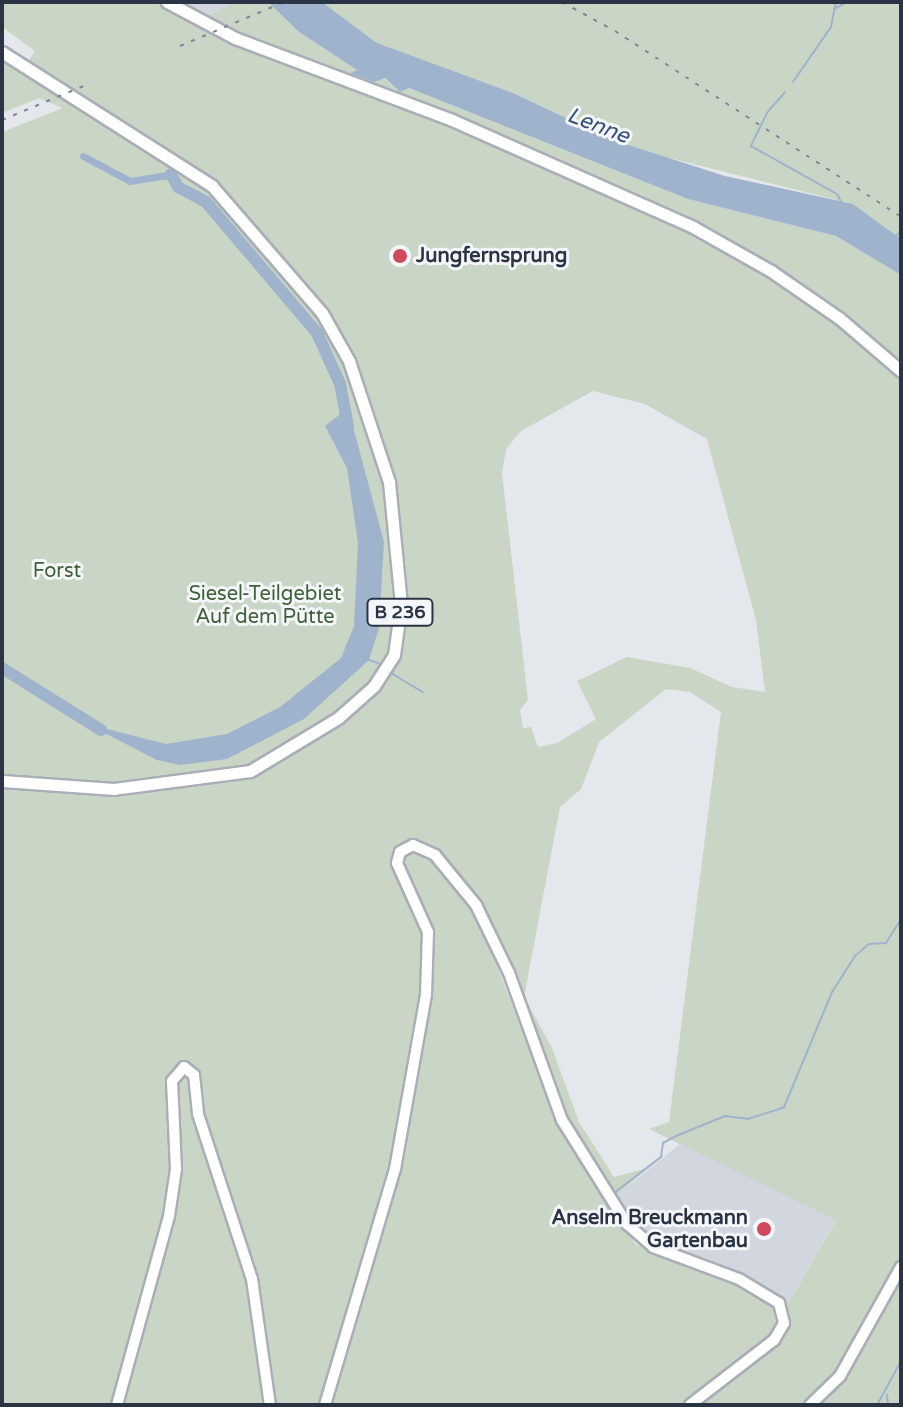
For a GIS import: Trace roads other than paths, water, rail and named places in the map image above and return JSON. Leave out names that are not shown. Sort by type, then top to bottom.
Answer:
[{"type":"main road","points":[[167,2],[224,33],[452,120],[693,227],[771,271],[839,318],[901,371]]},
{"type":"main road","name":"B 236","points":[[2,52],[212,186],[322,313],[349,361],[389,482],[401,604],[394,655],[374,686],[328,725],[250,771],[114,789],[2,781]]},
{"type":"main road","points":[[325,1405],[395,1169],[426,995],[428,932],[397,867],[405,847],[422,846],[435,855],[476,905],[509,973],[562,1120],[607,1195],[647,1243],[739,1279],[779,1303],[784,1323],[779,1335],[690,1405]]},
{"type":"main road","points":[[117,1405],[172,1202],[176,1169],[172,1081],[184,1067],[194,1075],[198,1114],[252,1279],[270,1405]]},
{"type":"main road","points":[[810,1405],[844,1369],[901,1267]]},
{"type":"water","points":[[268,2],[322,2],[377,43],[513,93],[613,140],[725,176],[853,204],[901,239],[901,275],[836,236],[688,199],[409,88],[400,92],[385,78],[374,82],[350,73],[357,70],[299,32]]},
{"type":"water","points":[[348,408],[384,542],[379,628],[369,660],[304,719],[227,759],[180,765],[157,760],[87,724],[166,744],[227,734],[280,707],[341,658],[354,626],[358,543],[347,468],[325,426]]},
{"type":"waterway","points":[[793,82],[831,27],[836,2]]},
{"type":"waterway","points":[[834,9],[847,2]]},
{"type":"waterway","points":[[785,92],[767,113],[751,146],[837,194],[842,204]]},
{"type":"waterway","points":[[83,156],[130,181],[173,174]]},
{"type":"waterway","points":[[171,174],[178,187],[206,202],[317,333],[340,384],[348,426]]},
{"type":"waterway","points":[[895,238],[901,229]]},
{"type":"waterway","points":[[369,660],[379,663]]},
{"type":"waterway","points":[[2,668],[101,730]]},
{"type":"waterway","points":[[391,673],[423,692]]},
{"type":"waterway","points":[[614,1193],[661,1157],[663,1143],[676,1136],[725,1116],[748,1119],[784,1107],[832,992],[855,956],[869,944],[886,943],[901,919]]},
{"type":"waterway","points":[[877,1405],[901,1361]]},
{"type":"waterway","points":[[887,1395],[888,1405]]},
{"type":"railway","points":[[180,46],[284,2]]},
{"type":"railway","points":[[562,2],[615,31],[901,217]]},
{"type":"railway","points":[[2,120],[86,85]]},
{"type":"place","name":"Jungfernsprung","points":[[400,256]]},
{"type":"place","name":"Anselm Breuckmann Gartenbau","points":[[764,1229]]},
{"type":"water label","name":"Lenne","points":[[598,126]]},
{"type":"park label","name":"Forst","points":[[57,571]]},
{"type":"park label","name":"Siesel-Teilgebiet Auf dem Pütte","points":[[265,606]]}]
